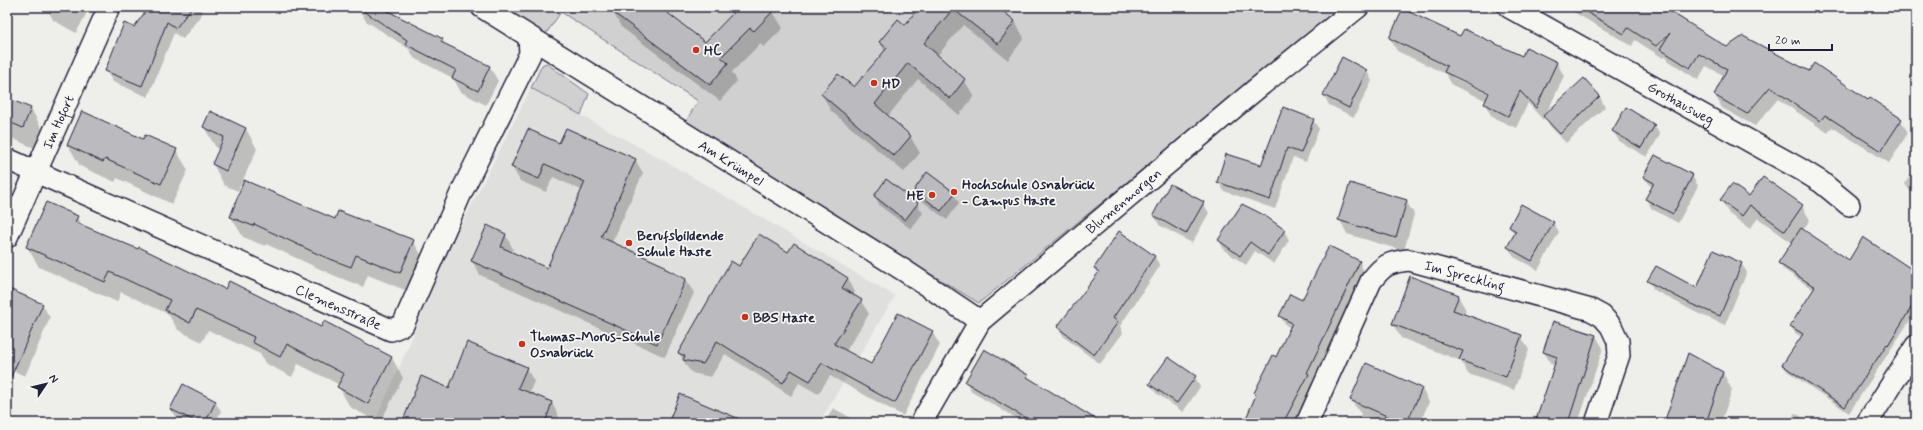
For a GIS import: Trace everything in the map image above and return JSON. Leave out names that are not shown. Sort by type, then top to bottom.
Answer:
[{"type":"street","name":"Im Hofort","points":[[7,236],[109,7]]},
{"type":"street","name":"Am Krümpel","points":[[482,7],[894,264],[980,321]]},
{"type":"street","name":"Blumenmorgen","points":[[921,423],[980,321],[1255,90],[1358,7]]},
{"type":"street","name":"Grothausweg","points":[[1509,7],[1821,182],[1849,205]]},
{"type":"street","name":"Clemensstraße","points":[[7,159],[391,330],[403,325],[461,193],[530,54],[529,37]]},
{"type":"street","name":"Im Spreckling","points":[[1308,423],[1371,282],[1381,269],[1393,262],[1409,260],[1591,310],[1602,316],[1611,326],[1618,341],[1619,355],[1596,423]]},
{"type":"street","points":[[1867,423],[1916,346]]},
{"type":"shaded area","name":"Hochschule Osnabrück - Campus Haste","points":[[500,7],[1341,7],[979,303],[683,126],[698,101],[561,12],[545,35]]},
{"type":"shaded area","points":[[546,63],[589,94],[581,115],[531,88],[542,65]]},
{"type":"shaded area","name":"Berufsbildende Schule Haste","points":[[531,88],[665,161],[895,296],[819,423],[374,423],[410,343],[442,263]]},
{"type":"building","points":[[147,7],[192,7],[176,28],[167,22],[142,86],[105,71],[124,23],[134,27],[148,8]]},
{"type":"building","points":[[363,7],[380,7],[443,39],[441,42],[490,66],[478,91],[452,78],[456,70],[405,44],[407,40],[362,10]]},
{"type":"building","name":"HC","points":[[606,7],[660,7],[705,42],[739,7],[777,7],[754,31],[750,28],[721,57],[728,63],[710,85]]},
{"type":"building","name":"HD","points":[[919,7],[998,7],[1015,21],[998,44],[953,9],[924,43],[965,79],[950,99],[908,63],[875,104],[911,136],[894,156],[821,94],[838,74],[854,87],[887,48],[879,42],[898,19],[905,25]]},
{"type":"building","points":[[1578,7],[1663,7],[1727,47],[1743,36],[1809,71],[1814,63],[1868,100],[1870,98],[1902,119],[1881,151],[1825,115],[1820,121],[1770,87],[1747,114],[1714,95],[1727,69],[1699,54],[1690,68],[1660,49],[1670,33],[1656,46],[1628,28],[1624,34]]},
{"type":"building","points":[[1403,9],[1460,36],[1464,29],[1522,56],[1526,47],[1557,62],[1536,108],[1520,91],[1508,116],[1484,104],[1489,93],[1444,72],[1447,66],[1389,38]]},
{"type":"building","points":[[1342,57],[1367,70],[1349,108],[1323,95]]},
{"type":"building","points":[[1584,78],[1600,96],[1560,134],[1543,116]]},
{"type":"building","points":[[7,98],[31,108],[23,128],[7,121]]},
{"type":"building","points":[[1283,107],[1314,119],[1301,153],[1287,148],[1270,200],[1217,182],[1226,154],[1261,165]]},
{"type":"building","points":[[1626,107],[1655,125],[1641,148],[1612,131]]},
{"type":"building","points":[[82,111],[143,139],[145,135],[177,149],[161,184],[105,159],[103,162],[67,145]]},
{"type":"building","points":[[210,111],[246,128],[226,171],[212,164],[224,137],[203,127]]},
{"type":"building","points":[[566,128],[636,159],[601,237],[665,266],[664,268],[686,279],[657,344],[471,261],[487,225],[506,234],[501,247],[547,268],[585,182],[545,164],[539,179],[511,167],[528,129],[559,143]]},
{"type":"building","points":[[1655,155],[1693,175],[1673,214],[1645,199],[1654,183],[1643,177]]},
{"type":"building","points":[[927,172],[955,193],[941,211],[914,190]]},
{"type":"building","points":[[1763,177],[1803,205],[1785,231],[1750,205],[1742,216],[1720,200],[1732,184],[1749,196]]},
{"type":"building","points":[[886,179],[918,203],[905,220],[874,196]]},
{"type":"building","points":[[244,180],[335,219],[338,211],[414,240],[400,273],[356,255],[351,267],[320,255],[254,224],[253,226],[230,217]]},
{"type":"building","points":[[1350,183],[1407,200],[1396,238],[1338,220]]},
{"type":"building","points":[[1170,184],[1204,202],[1186,234],[1153,215]]},
{"type":"building","points":[[46,202],[78,216],[75,222],[138,249],[139,247],[225,289],[229,281],[321,327],[324,321],[392,357],[368,404],[337,387],[344,374],[287,344],[280,357],[252,342],[254,337],[196,310],[190,323],[165,310],[170,300],[110,272],[105,282],[26,247]]},
{"type":"building","points":[[1242,204],[1264,215],[1285,230],[1268,255],[1250,242],[1240,256],[1218,240]]},
{"type":"building","points":[[1521,204],[1554,222],[1532,261],[1507,247],[1516,231],[1509,227]]},
{"type":"building","points":[[1801,228],[1849,260],[1863,237],[1916,272],[1916,300],[1888,345],[1887,344],[1845,407],[1782,365],[1803,334],[1790,326],[1815,287],[1778,263]]},
{"type":"building","points":[[1119,231],[1155,256],[1113,318],[1118,322],[1094,355],[1057,327],[1099,272],[1094,268]]},
{"type":"building","name":"BBS Haste","points":[[759,234],[788,252],[794,243],[848,278],[842,288],[862,300],[834,344],[871,364],[898,313],[933,331],[895,403],[822,363],[810,381],[791,370],[783,383],[717,341],[703,364],[683,360],[685,356],[678,353],[731,261],[739,266]]},
{"type":"building","points":[[1329,246],[1360,261],[1307,373],[1309,374],[1283,423],[1244,423],[1256,395],[1254,393],[1273,355],[1276,357],[1292,323],[1279,316],[1290,294],[1302,300]]},
{"type":"building","points":[[1713,250],[1742,263],[1720,316],[1691,304],[1647,281],[1656,266],[1697,288]]},
{"type":"building","points":[[1410,276],[1459,295],[1453,310],[1522,335],[1506,377],[1459,360],[1463,351],[1392,324]]},
{"type":"building","points":[[7,288],[43,304],[7,386]]},
{"type":"building","points":[[1553,321],[1596,335],[1568,423],[1535,423],[1557,357],[1543,352]]},
{"type":"building","points":[[467,342],[527,367],[518,388],[552,402],[545,423],[402,423],[421,376],[449,388]]},
{"type":"building","points":[[984,349],[1028,375],[1027,377],[1102,423],[1034,423],[965,382]]},
{"type":"building","points":[[1688,353],[1723,372],[1706,423],[1664,423]]},
{"type":"building","points":[[1168,357],[1196,376],[1177,403],[1149,384]]},
{"type":"building","points":[[1366,363],[1422,388],[1407,423],[1403,423],[1350,400]]},
{"type":"building","points":[[183,384],[216,401],[205,423],[199,423],[170,409]]},
{"type":"building","points":[[680,394],[749,423],[668,423]]},
{"type":"place","name":"HC","points":[[696,50]]},
{"type":"place","name":"HD","points":[[874,83]]},
{"type":"place","name":"Hochschule Osnabrück - Campus Haste","points":[[954,192]]},
{"type":"place","name":"HE","points":[[932,195]]},
{"type":"place","name":"Berufsbildende Schule Haste","points":[[629,243]]},
{"type":"place","name":"BBS Haste","points":[[745,317]]},
{"type":"place","name":"Thomas-Morus-Schule Osnabrück","points":[[522,344]]}]
